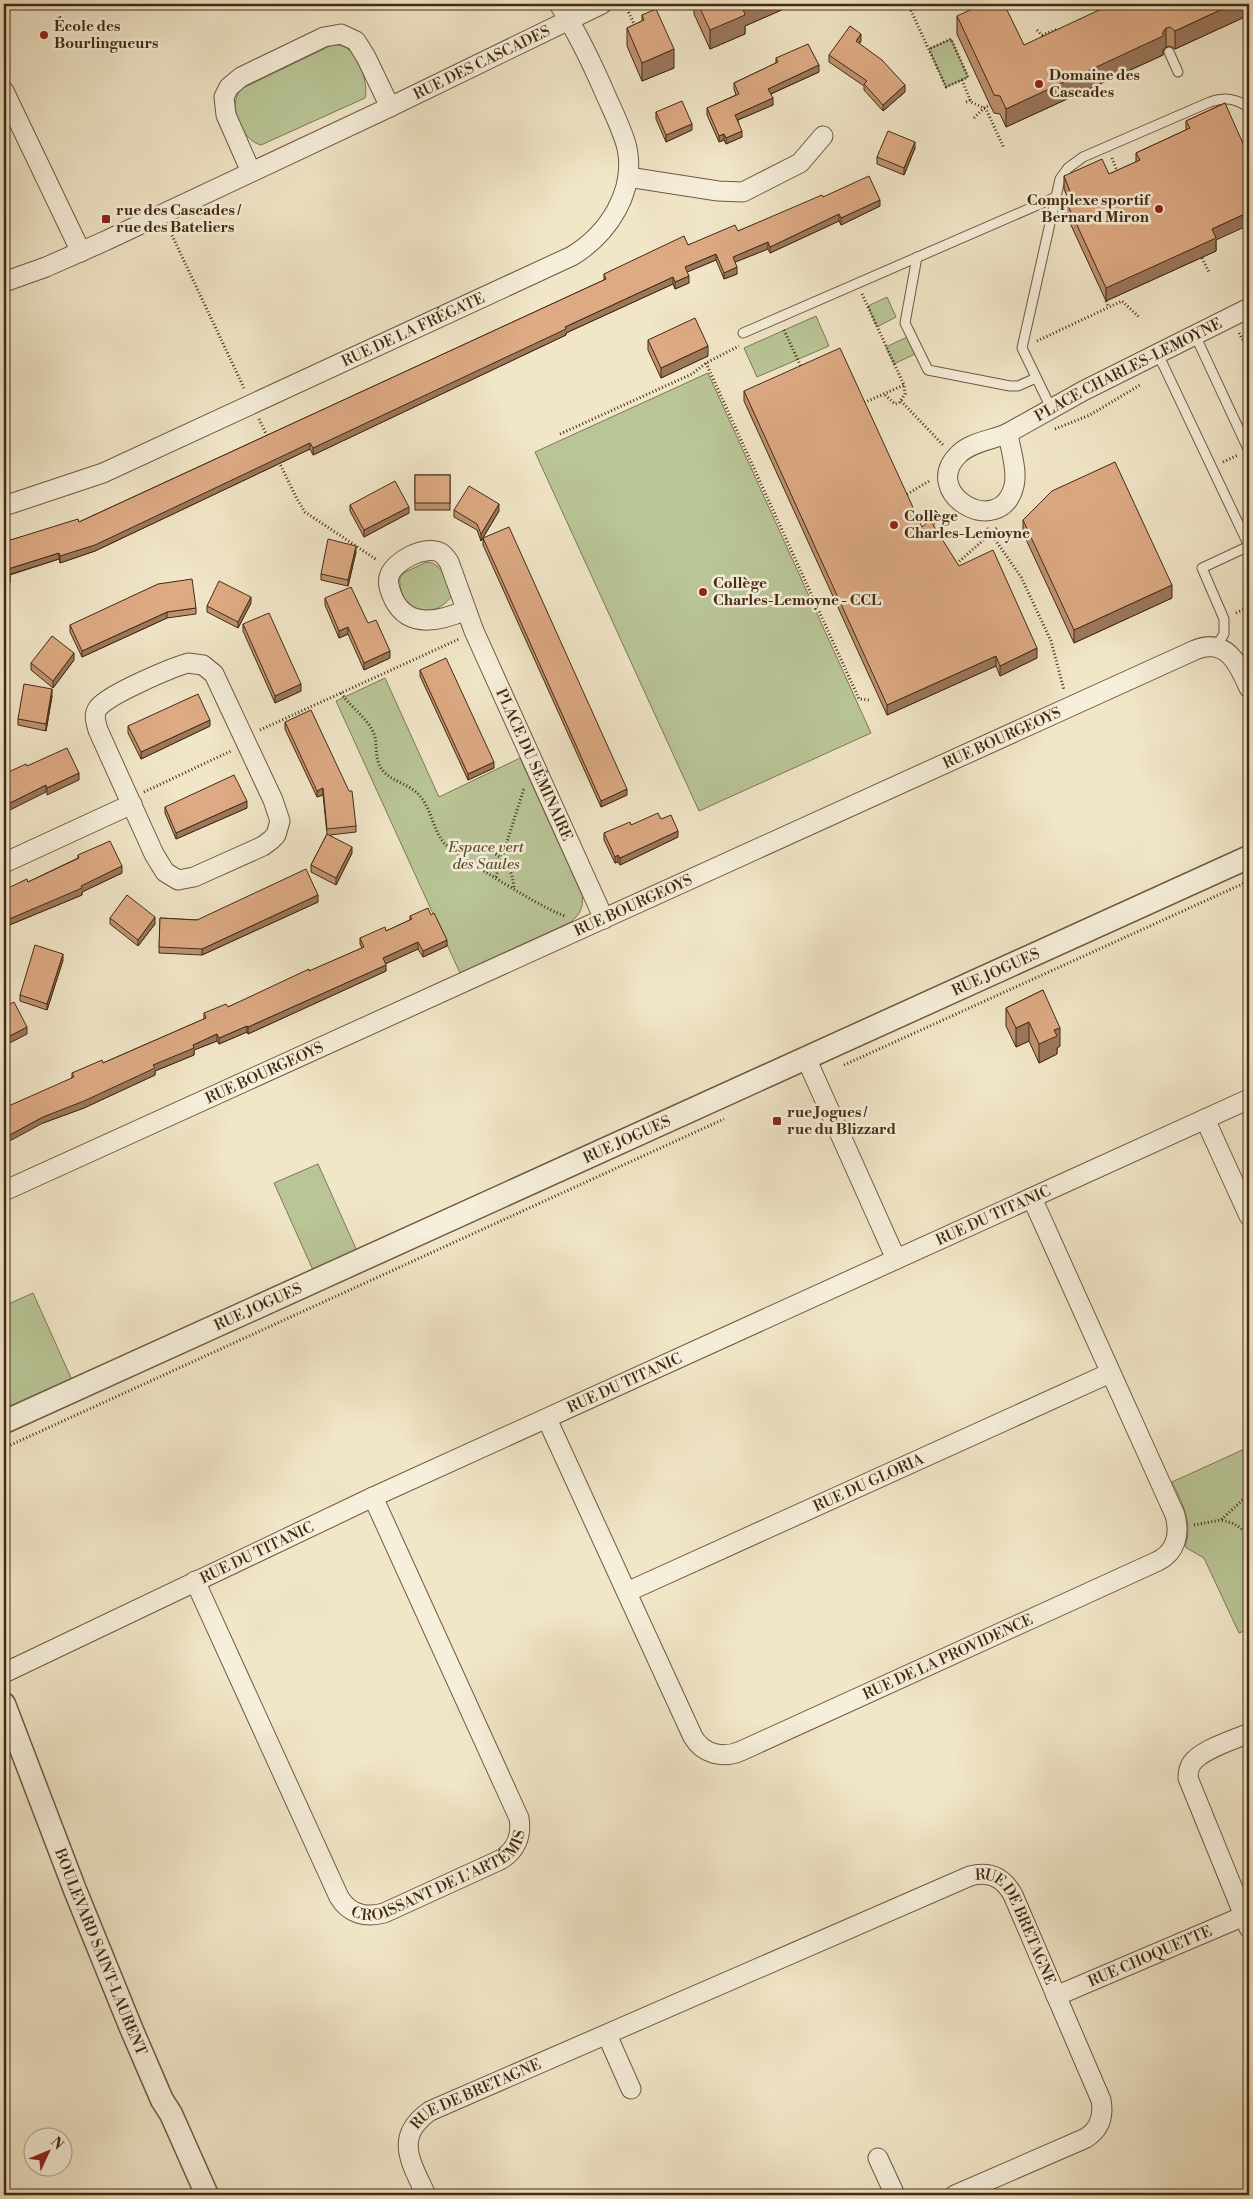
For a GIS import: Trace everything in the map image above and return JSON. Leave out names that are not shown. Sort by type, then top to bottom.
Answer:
[{"type":"street","name":"RUE DES CASCADES","points":[[4,282],[81,252],[390,107],[564,11],[602,4]]},
{"type":"street","name":"RUE DE LA FRÉGATE","points":[[4,506],[104,474],[572,256],[596,238],[612,218],[624,194],[628,177],[628,161],[624,136],[583,43],[564,11]]},
{"type":"street","points":[[251,172],[226,115],[224,97],[229,87],[241,77],[324,36],[341,34],[356,41],[366,56],[390,107]]},
{"type":"street","points":[[4,91],[81,252]]},
{"type":"street","points":[[628,177],[718,192],[743,192],[800,163],[823,136]]},
{"type":"street","name":"PLACE CHARLES-LEMOYNE","points":[[1008,433],[1051,408],[1249,308]]},
{"type":"street","name":"PLACE DU SÉMINAIRE","points":[[466,610],[604,919]]},
{"type":"street","points":[[1214,648],[1234,657],[1249,688]]},
{"type":"street","name":"RUE BOURGEOYS","points":[[4,1191],[1195,650],[1214,648]]},
{"type":"street","points":[[188,663],[203,664],[214,674],[218,681],[273,800],[280,821],[276,835],[263,846],[194,877],[178,880],[172,878],[160,865],[135,799],[98,730],[95,713],[98,708],[112,697],[173,669],[188,663]]},
{"type":"street","points":[[4,863],[135,799]]},
{"type":"street","name":"RUE JOGUES","points":[[4,1422],[1249,857]]},
{"type":"street","points":[[806,1058],[896,1259]]},
{"type":"street","name":"RUE DU TITANIC","points":[[4,1673],[373,1497],[1249,1099]]},
{"type":"street","points":[[1205,1119],[1249,1216]]},
{"type":"street","name":"RUE DE LA PROVIDENCE","points":[[547,1419],[693,1737],[706,1751],[721,1755],[733,1754],[1158,1561],[1170,1552],[1176,1539],[1178,1532],[1175,1516],[1032,1198]]},
{"type":"street","name":"RUE DU GLORIA","points":[[627,1592],[1110,1373]]},
{"type":"street","name":"CROISSANT DE L'ARTÉMIS","points":[[196,1582],[340,1897],[347,1908],[369,1916],[384,1913],[500,1860],[512,1852],[517,1844],[520,1827],[519,1818],[373,1497]]},
{"type":"street","name":"BOULEVARD SAINT-LAURENT","points":[[4,1704],[75,1890],[132,2028],[162,2100],[171,2114],[207,2195]]},
{"type":"street","points":[[1247,1922],[1188,1778],[1192,1762],[1200,1756],[1249,1734]]},
{"type":"street","name":"RUE DE BRETAGNE","points":[[426,2195],[408,2150],[408,2138],[412,2127],[420,2118],[442,2106],[970,1876],[979,1874],[990,1875],[1007,1885],[1101,2100],[1102,2118],[1097,2127],[1086,2138],[955,2195]]},
{"type":"street","name":"RUE CHOQUETTE","points":[[1056,1996],[1247,1922]]},
{"type":"street","points":[[607,2035],[631,2089]]},
{"type":"street","points":[[878,2158],[895,2195]]},
{"type":"lane","points":[[1169,52],[1178,72]]},
{"type":"lane","points":[[1051,408],[1022,348],[1056,197],[1063,174],[1083,157],[1221,98],[1231,98],[1249,108]]},
{"type":"lane","points":[[743,333],[1056,197]]},
{"type":"lane","points":[[917,257],[904,323],[928,370],[1010,386],[1018,386],[1036,378]]},
{"type":"lane","points":[[1195,335],[1249,451]]},
{"type":"lane","points":[[1158,354],[1248,546],[1202,568],[1224,619],[1224,634],[1214,648]]},
{"type":"path","points":[[908,4],[946,87],[968,77],[951,39],[929,49]]},
{"type":"path","points":[[1095,13],[1102,10],[1099,4]]},
{"type":"path","points":[[627,9],[638,32]]},
{"type":"path","points":[[1037,30],[1042,35],[1061,28]]},
{"type":"path","points":[[962,80],[970,100],[984,108],[1004,148]]},
{"type":"path","points":[[966,102],[970,100]]},
{"type":"path","points":[[974,118],[990,105]]},
{"type":"path","points":[[1110,154],[1122,181]]},
{"type":"path","points":[[168,226],[247,396]]},
{"type":"path","points":[[1202,258],[1209,272]]},
{"type":"path","points":[[861,290],[904,385],[905,394],[899,403],[895,404],[884,394]]},
{"type":"path","points":[[1106,301],[1109,307]]},
{"type":"path","points":[[1035,342],[1122,301],[1139,316]]},
{"type":"path","points":[[784,330],[804,374]]},
{"type":"path","points":[[560,434],[692,374],[706,363],[742,344]]},
{"type":"path","points":[[706,363],[859,699],[869,700]]},
{"type":"path","points":[[677,370],[681,379]]},
{"type":"path","points":[[861,404],[904,385]]},
{"type":"path","points":[[257,414],[269,439]]},
{"type":"path","points":[[277,456],[299,504],[305,512],[383,564]]},
{"type":"path","points":[[904,496],[936,478]]},
{"type":"path","points":[[928,528],[949,511]]},
{"type":"path","points":[[953,567],[1002,523]]},
{"type":"path","points":[[986,526],[1021,577],[1051,641],[1067,698]]},
{"type":"path","points":[[1232,615],[1249,607]]},
{"type":"path","points":[[254,733],[464,637]]},
{"type":"path","points":[[341,693],[360,712],[371,728],[378,763],[382,769],[388,776],[408,786],[421,797],[444,843],[557,914],[568,916],[573,914]]},
{"type":"path","points":[[135,799],[237,748]]},
{"type":"path","points":[[496,877],[526,784]]},
{"type":"path","points":[[458,853],[484,849],[502,858],[511,871],[514,888]]},
{"type":"path","name":"RUE JOGUES","points":[[837,1068],[1249,882]]},
{"type":"path","name":"RUE JOGUES","points":[[4,1448],[727,1118]]},
{"type":"path","points":[[4,1373],[7,1381],[4,1392]]},
{"type":"path","points":[[1221,1520],[1249,1494]]},
{"type":"path","points":[[1188,1526],[1221,1520],[1233,1523],[1245,1532],[1249,1538]]},
{"type":"green space","points":[[951,39],[968,77],[946,87],[929,49]]},
{"type":"green space","points":[[332,45],[346,48],[356,58],[366,86],[365,98],[261,145],[247,136],[238,121],[236,112],[235,104],[241,89]]},
{"type":"green space","points":[[887,297],[896,317],[877,327],[868,306]]},
{"type":"green space","points":[[816,316],[829,346],[757,377],[744,348]]},
{"type":"green space","points":[[907,337],[915,354],[894,364],[886,347]]},
{"type":"green space","name":"Collège Charles-Lemoyne - CCL","points":[[708,373],[871,733],[699,811],[535,452]]},
{"type":"green space","points":[[427,562],[433,563],[441,570],[451,597],[443,605],[425,610],[410,604],[404,597],[400,577],[405,572]]},
{"type":"green space","name":"Espace vert des Saules","points":[[385,678],[439,797],[520,758],[582,895],[581,910],[571,922],[460,973],[336,701]]},
{"type":"green space","points":[[318,1164],[357,1251],[313,1270],[274,1183]]},
{"type":"green space","points":[[33,1293],[72,1380],[4,1411],[4,1306]]},
{"type":"green space","points":[[1249,1447],[1249,1629],[1239,1633],[1204,1558],[1185,1547],[1188,1530],[1186,1514],[1172,1482]]},
{"type":"building","points":[[698,4],[753,4],[743,9],[745,15],[710,30]]},
{"type":"building","name":"Domaine des Cascades","points":[[983,4],[1004,4],[1024,45],[1112,4],[1233,4],[1175,31],[1170,27],[1166,28],[1163,36],[1006,109],[1000,96],[994,95],[957,16]]},
{"type":"building","points":[[656,9],[674,49],[642,63],[627,28],[644,20],[642,15]]},
{"type":"building","points":[[850,26],[861,34],[856,41],[882,60],[905,85],[883,105],[864,84],[867,81],[829,55]]},
{"type":"building","points":[[808,44],[819,65],[768,89],[773,98],[735,115],[742,131],[726,138],[724,134],[719,136],[707,108],[739,94],[734,83],[778,62],[776,58]]},
{"type":"building","points":[[682,101],[692,124],[666,135],[656,112]]},
{"type":"building","name":"Complexe sportif Bernard Miron","points":[[1225,103],[1249,157],[1249,212],[1212,229],[1216,238],[1106,288],[1064,197],[1071,194],[1064,176],[1102,159],[1109,174],[1140,160],[1136,153],[1190,128],[1186,121]]},
{"type":"building","points":[[888,131],[915,142],[904,168],[877,157]]},
{"type":"building","points":[[869,176],[880,200],[841,218],[839,214],[770,247],[768,242],[733,257],[737,267],[724,273],[716,254],[685,267],[689,276],[675,282],[673,277],[313,448],[310,443],[95,545],[60,556],[59,553],[8,569],[10,576],[4,578],[4,542],[78,519],[79,522],[606,279],[604,274],[684,236],[688,245],[735,225],[738,231],[822,195],[823,197]]},
{"type":"building","points":[[695,318],[708,346],[661,368],[648,340]]},
{"type":"building","points":[[840,348],[922,527],[930,520],[959,566],[993,550],[1037,648],[1000,666],[996,656],[887,705],[744,391]]},
{"type":"building","points":[[1115,462],[1172,585],[1074,630],[1023,520],[1052,491]]},
{"type":"building","points":[[415,475],[450,475],[450,503],[415,503]]},
{"type":"building","points":[[395,481],[409,507],[364,530],[350,505]]},
{"type":"building","points":[[469,486],[499,504],[481,534],[477,524],[454,510]]},
{"type":"building","points":[[509,527],[627,789],[601,801],[483,538]]},
{"type":"building","points":[[328,539],[356,546],[348,580],[321,574]]},
{"type":"building","points":[[192,579],[196,608],[167,612],[82,651],[70,625],[158,584]]},
{"type":"building","points":[[219,581],[251,597],[238,622],[207,606]]},
{"type":"building","points":[[351,587],[368,623],[376,620],[390,651],[364,663],[348,627],[339,631],[325,598]]},
{"type":"building","points":[[269,613],[301,684],[275,696],[243,624]]},
{"type":"building","points":[[52,636],[74,653],[53,681],[31,663]]},
{"type":"building","points":[[446,658],[494,762],[468,774],[420,670]]},
{"type":"building","points":[[24,684],[52,689],[46,724],[18,719]]},
{"type":"building","points":[[198,694],[210,720],[141,752],[128,726]]},
{"type":"building","points":[[311,710],[349,791],[352,791],[356,826],[327,829],[323,788],[317,791],[285,722]]},
{"type":"building","points":[[67,748],[79,773],[47,788],[46,785],[4,806],[4,774]]},
{"type":"building","points":[[234,775],[247,801],[176,833],[165,807]]},
{"type":"building","points":[[658,813],[661,819],[671,815],[678,831],[620,858],[618,855],[615,857],[604,833],[630,822],[631,825]]},
{"type":"building","points":[[327,834],[352,847],[336,878],[311,865]]},
{"type":"building","points":[[110,841],[122,866],[81,886],[82,888],[7,920],[4,914],[4,890],[27,879],[28,882],[79,858],[78,855]]},
{"type":"building","points":[[306,869],[318,895],[202,949],[159,947],[160,918],[197,920]]},
{"type":"building","points":[[127,895],[155,917],[138,940],[110,918]]},
{"type":"building","points":[[428,908],[431,915],[434,913],[447,940],[423,951],[418,942],[383,958],[386,965],[248,1027],[219,1038],[217,1034],[193,1045],[194,1048],[153,1065],[155,1068],[84,1101],[43,1117],[4,1138],[4,1108],[74,1077],[72,1073],[102,1060],[103,1063],[206,1018],[204,1013],[226,1004],[228,1007],[309,969],[309,971],[364,947],[360,938],[385,927],[386,931],[412,919],[410,916]]},
{"type":"building","points":[[35,945],[63,954],[47,1004],[20,995]]},
{"type":"building","points":[[1043,990],[1060,1028],[1054,1030],[1057,1036],[1039,1044],[1029,1022],[1016,1028],[1006,1008]]},
{"type":"building","points":[[14,1002],[27,1027],[4,1039],[4,1007]]},
{"type":"place","name":"École des Bourlingueurs","points":[[44,35]]},
{"type":"place","name":"Domaine des Cascades","points":[[1039,84]]},
{"type":"place","name":"Complexe sportif Bernard Miron","points":[[1159,209]]},
{"type":"place","name":"rue des Cascades / rue des Bateliers","points":[[106,219]]},
{"type":"place","name":"Collège Charles-Lemoyne","points":[[894,525]]},
{"type":"place","name":"Collège Charles-Lemoyne - CCL","points":[[703,592]]},
{"type":"place","name":"rue Jogues / rue du Blizzard","points":[[777,1121]]}]
